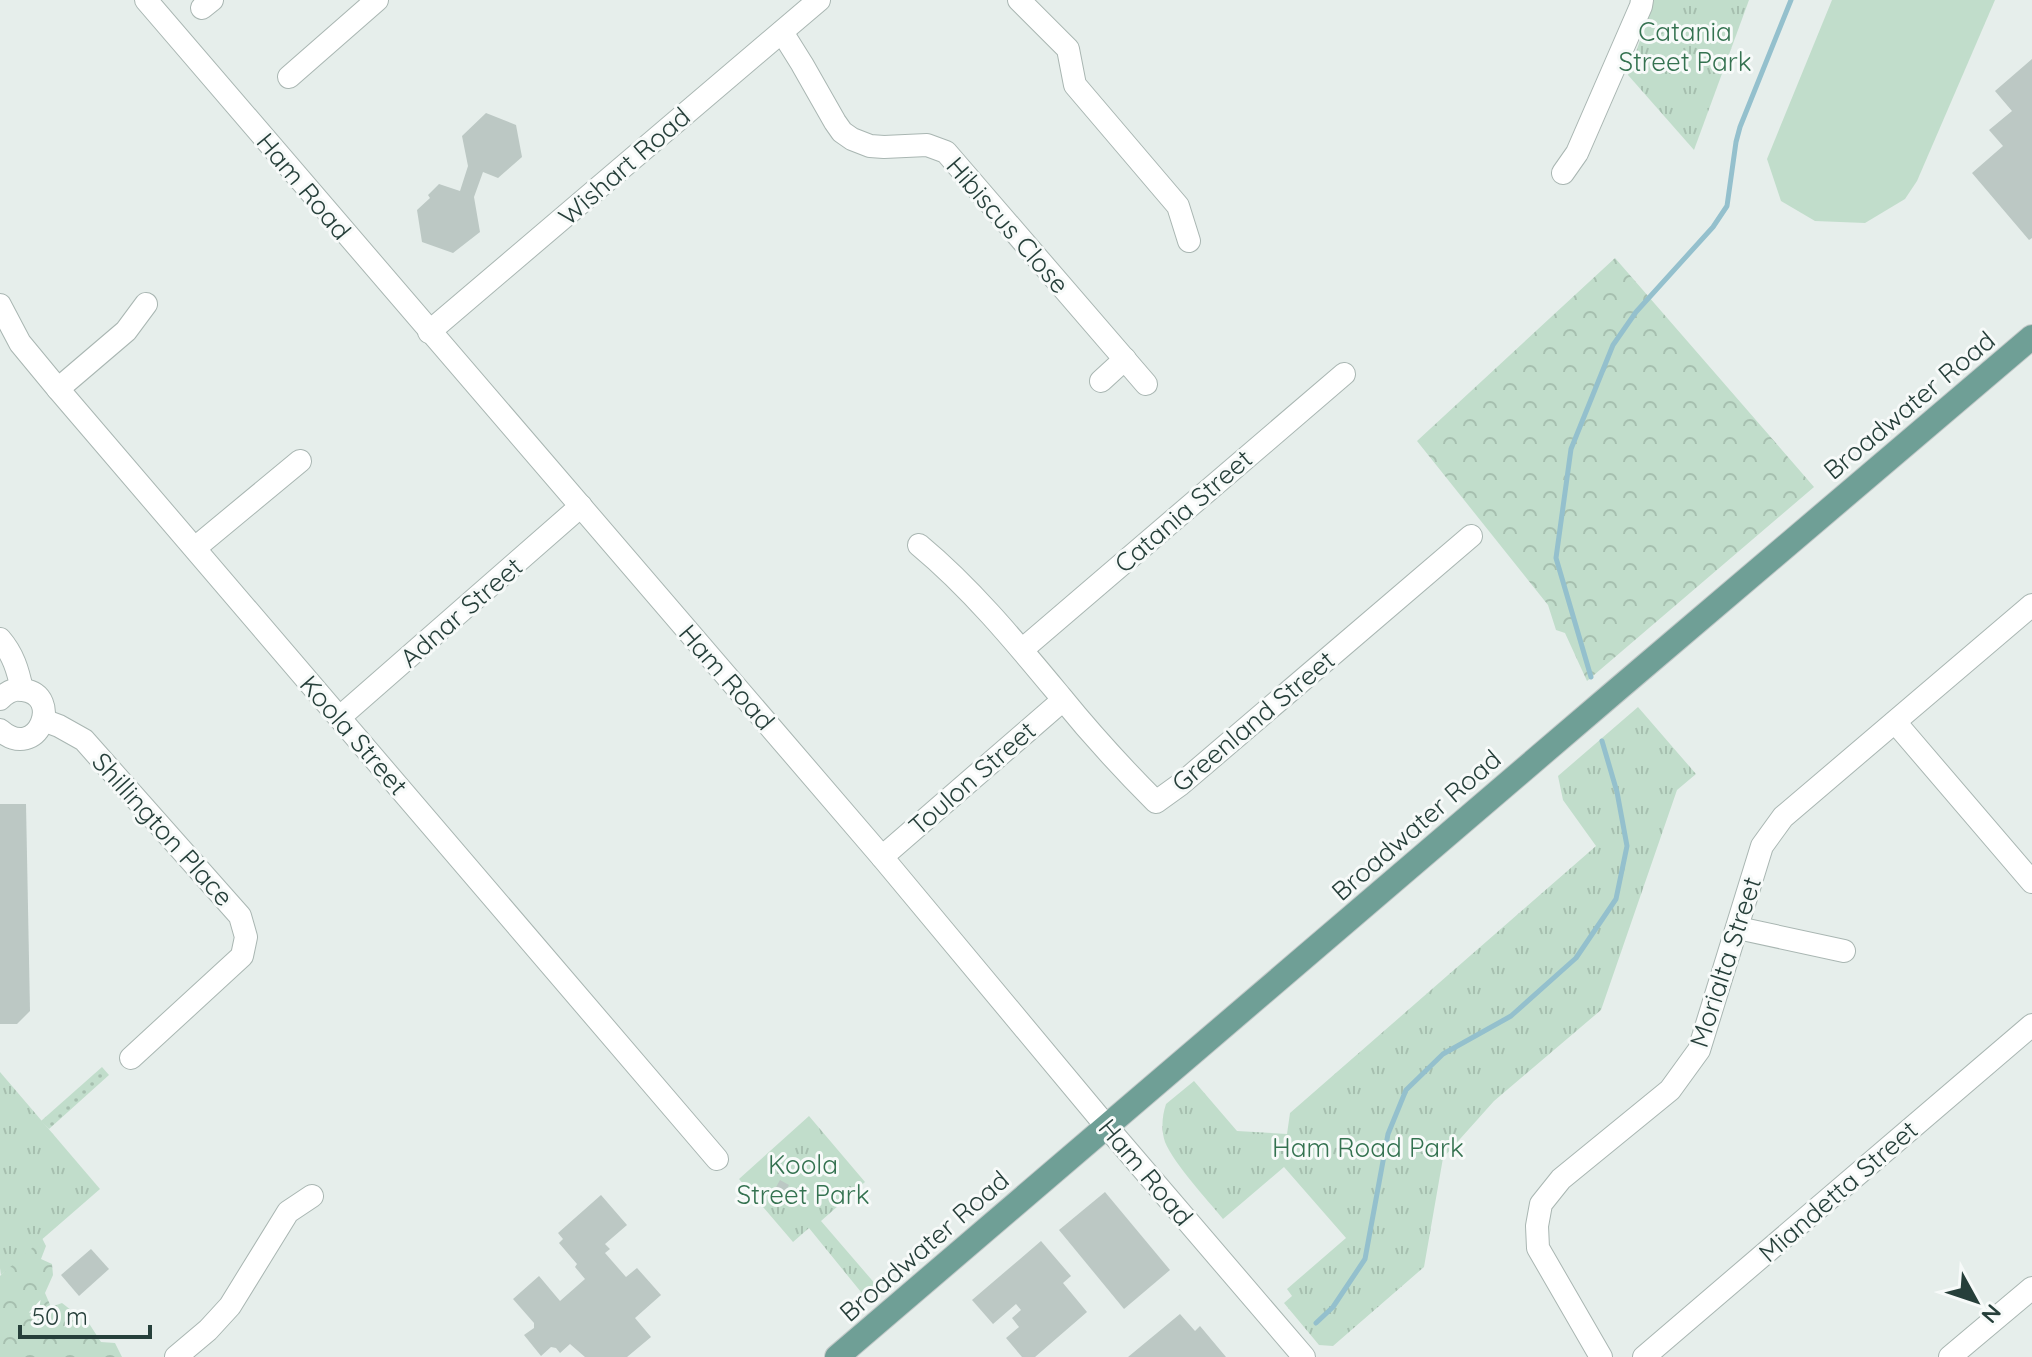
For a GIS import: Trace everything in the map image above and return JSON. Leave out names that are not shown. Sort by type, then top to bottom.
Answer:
[{"type":"main road","name":"Broadwater Road","points":[[837,1357],[2032,337]]},
{"type":"street","name":"Ham Road","points":[[146,0],[882,857],[1304,1357]]},
{"type":"street","points":[[289,77],[377,0]]},
{"type":"street","name":"Wishart Road","points":[[429,332],[819,0]]},
{"type":"street","points":[[1019,0],[1068,49],[1075,85],[1178,206],[1189,241]]},
{"type":"street","points":[[1563,173],[1577,153],[1642,0]]},
{"type":"street","name":"Hibiscus Close","points":[[782,32],[842,132],[870,146],[927,145],[946,152],[1146,384]]},
{"type":"street","points":[[58,389],[126,331],[146,304]]},
{"type":"street","name":"Koola Street","points":[[0,305],[20,343],[58,389],[717,1159]]},
{"type":"street","points":[[1101,381],[1125,359]]},
{"type":"street","name":"Catania Street","points":[[1023,649],[1344,374]]},
{"type":"street","points":[[195,548],[300,461]]},
{"type":"street","name":"Adnar Street","points":[[340,717],[581,506]]},
{"type":"street","name":"Greenland Street","points":[[919,545],[939,561],[1023,649],[1063,700],[1156,802],[1471,536]]},
{"type":"street","name":"Morialta Street","points":[[1601,1357],[1538,1248],[1537,1226],[1541,1204],[1561,1179],[1670,1090],[1699,1050],[1762,846],[1783,817],[2032,605]]},
{"type":"street","points":[[0,639],[9,649],[17,667],[22,690]]},
{"type":"street","points":[[0,699],[10,691],[22,690],[34,694],[43,708],[43,720],[38,731],[27,738],[11,738],[0,730]]},
{"type":"street","name":"Toulon Street","points":[[882,857],[1063,700]]},
{"type":"street","name":"Shillington Place","points":[[43,720],[84,740],[240,916],[246,937],[242,956],[131,1058]]},
{"type":"street","points":[[1895,722],[2028,869]]},
{"type":"street","points":[[1738,928],[1844,951]]},
{"type":"street","name":"Miandetta Street","points":[[1644,1357],[2032,1025]]},
{"type":"street","points":[[176,1357],[230,1306],[288,1212],[312,1196]]},
{"type":"street","points":[[1950,1357],[2032,1288]]},
{"type":"green space","name":"Catania Street Park","points":[[1654,0],[1749,0],[1694,150],[1628,75]]},
{"type":"green space","points":[[1832,0],[1995,0],[1917,181],[1905,199],[1865,223],[1815,221],[1781,201],[1767,159]]},
{"type":"green space","points":[[1615,258],[1814,487],[1587,681],[1565,633],[1556,630],[1548,605],[1417,441]]},
{"type":"green space","name":"Ham Road Park","points":[[1638,707],[1696,774],[1677,790],[1601,1010],[1494,1101],[1443,1158],[1424,1267],[1333,1346],[1319,1345],[1284,1303],[1292,1296],[1287,1289],[1346,1238],[1284,1167],[1223,1219],[1169,1151],[1162,1123],[1166,1104],[1194,1081],[1237,1131],[1287,1134],[1290,1113],[1596,846],[1563,800],[1558,776]]},
{"type":"green space","points":[[102,1067],[109,1075],[49,1129],[41,1121]]},
{"type":"green space","points":[[0,1072],[100,1189],[1,1275],[0,1268]]},
{"type":"green space","name":"Koola Street Park","points":[[809,1116],[865,1182],[821,1221],[877,1286],[865,1297],[809,1228],[793,1242],[739,1179]]},
{"type":"green space","points":[[41,1236],[46,1246],[41,1259],[52,1264],[53,1275],[45,1293],[51,1307],[62,1303],[90,1325],[101,1342],[115,1343],[122,1357],[0,1357],[0,1276]]},
{"type":"building","points":[[2032,59],[2032,238],[2029,240],[1972,173],[2003,146],[1989,130],[2012,111],[1995,91]]},
{"type":"building","points":[[486,113],[516,125],[522,157],[498,178],[483,172],[474,197],[480,232],[453,253],[422,242],[417,210],[439,184],[460,191],[468,166],[462,136]]},
{"type":"building","points":[[0,804],[26,804],[30,1011],[17,1024],[0,1024]]},
{"type":"building","points":[[780,1180],[789,1185],[784,1194],[775,1189]]},
{"type":"building","points":[[1105,1192],[1170,1270],[1124,1309],[1059,1230]]},
{"type":"building","points":[[601,1195],[627,1225],[605,1244],[610,1249],[605,1253],[626,1277],[637,1268],[661,1295],[635,1318],[651,1337],[627,1357],[585,1357],[570,1344],[560,1353],[551,1347],[541,1356],[524,1335],[534,1328],[534,1323],[513,1299],[539,1276],[560,1301],[585,1279],[559,1243],[563,1239],[558,1233]]},
{"type":"building","points":[[1041,1241],[1071,1276],[1063,1283],[1087,1312],[1035,1357],[1022,1357],[1006,1338],[1019,1327],[1012,1318],[1021,1310],[1016,1304],[993,1324],[972,1300]]},
{"type":"building","points":[[91,1249],[109,1269],[79,1296],[61,1275]]},
{"type":"building","points":[[1180,1314],[1195,1331],[1200,1326],[1226,1357],[1128,1357]]},
{"type":"waterway","points":[[1591,677],[1556,558],[1571,449],[1613,345],[1636,312],[1713,227],[1727,206],[1740,127],[1791,0]]},
{"type":"waterway","points":[[1316,1323],[1333,1307],[1365,1259],[1388,1134],[1406,1090],[1443,1054],[1511,1016],[1576,958],[1616,899],[1627,846],[1617,792],[1602,741]]}]
